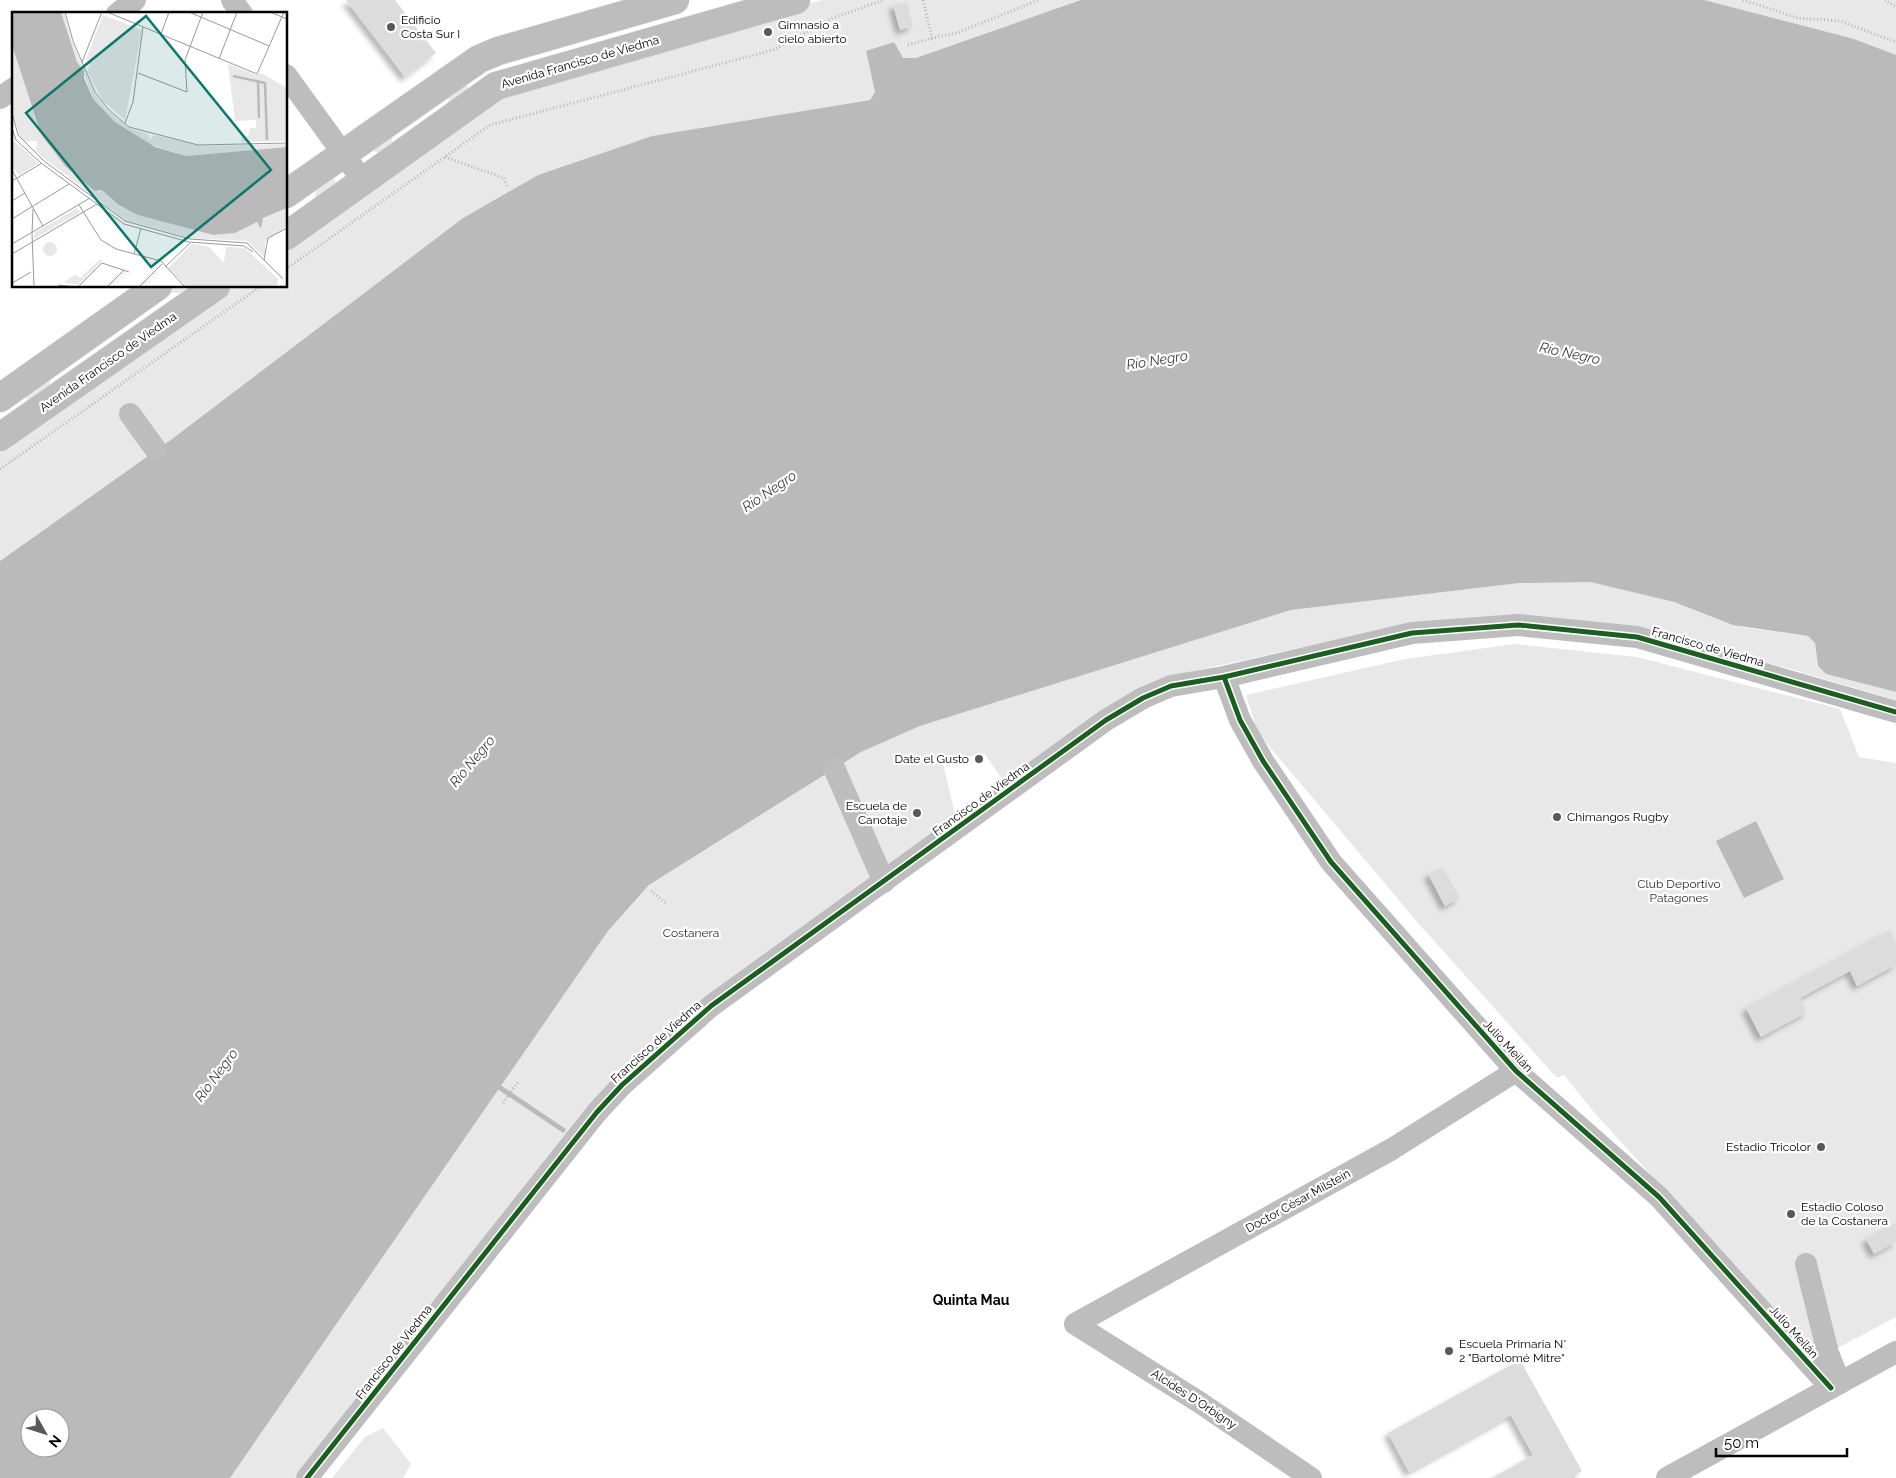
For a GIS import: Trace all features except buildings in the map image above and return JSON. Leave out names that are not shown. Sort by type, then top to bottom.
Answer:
[{"type":"main road","points":[[288,193],[479,59],[498,51],[675,0]]},
{"type":"main road","name":"Avenida Francisco de Viedma","points":[[288,235],[496,86],[791,1]]},
{"type":"main road","points":[[479,59],[496,86]]},
{"type":"main road","points":[[30,416],[5,394],[155,288]]},
{"type":"main road","name":"Avenida Francisco de Viedma","points":[[0,437],[213,288]]},
{"type":"street","points":[[120,12],[135,0]]},
{"type":"street","points":[[232,0],[241,12]]},
{"type":"street","points":[[288,78],[363,181]]},
{"type":"street","points":[[0,98],[12,89]]},
{"type":"street","points":[[130,414],[156,450]]},
{"type":"street","name":"Francisco de Viedma","points":[[307,1478],[596,1112],[622,1085],[711,1006],[1121,711],[1143,698],[1171,686],[1224,676],[1412,633],[1518,625],[1637,637],[1896,712]]},
{"type":"street","name":"Julio Meilán","points":[[1224,676],[1240,720],[1258,753],[1331,862],[1516,1071],[1659,1197],[1835,1385]]},
{"type":"street","points":[[834,768],[884,882]]},
{"type":"street","name":"Doctor César Milstein","points":[[1075,1324],[1392,1149],[1516,1071]]},
{"type":"street","points":[[1806,1264],[1835,1385]]},
{"type":"street","name":"Alcides D'Orbigny","points":[[1075,1324],[1199,1402],[1311,1478]]},
{"type":"street","points":[[1670,1477],[1896,1352]]},
{"type":"path","points":[[288,268],[490,125],[773,50],[830,19],[884,0]]},
{"type":"path","points":[[923,0],[932,38]]},
{"type":"path","points":[[908,45],[957,33],[1039,0]]},
{"type":"path","points":[[1743,0],[1798,18],[1840,21],[1896,42]]},
{"type":"path","points":[[1885,0],[1896,7]]},
{"type":"path","points":[[445,157],[504,178],[507,186]]},
{"type":"path","points":[[0,469],[258,288]]},
{"type":"path","points":[[652,891],[667,904]]},
{"type":"path","points":[[503,1103],[518,1082]]},
{"type":"green space","points":[[822,0],[1365,0],[916,58],[903,58],[866,51],[875,92],[870,100],[652,136],[538,175],[463,218],[172,439],[0,561],[0,445],[225,288],[288,288],[288,243],[499,92]]},
{"type":"green space","points":[[1531,0],[1896,0],[1896,98]]},
{"type":"green space","points":[[464,83],[468,87],[469,93],[380,154],[374,151],[373,144],[394,126],[391,145],[448,105],[449,88]]},
{"type":"green space","points":[[330,176],[335,180],[337,187],[314,202],[318,180]]},
{"type":"green space","points":[[167,288],[194,289],[196,293],[168,293],[51,375],[48,396],[34,403],[26,399],[25,392]]},
{"type":"green space","name":"Costanera","points":[[1590,582],[1674,602],[1720,620],[1747,628],[1808,636],[1815,643],[1818,666],[1826,674],[1896,692],[1896,700],[1787,668],[1633,627],[1413,623],[1162,678],[1004,782],[984,753],[943,763],[956,819],[586,1111],[295,1478],[230,1478],[608,931],[649,885],[861,752],[920,726],[1291,610],[1520,583]]},
{"type":"green space","name":"Club Deportivo Patagones","points":[[1515,644],[1637,657],[1840,709],[1859,757],[1896,763],[1896,1317],[1817,1359],[1593,1111],[1564,1075],[1557,1078],[1419,924],[1258,733],[1246,695],[1405,659]]},
{"type":"green space","points":[[383,1428],[411,1464],[403,1478],[332,1478],[365,1437]]},
{"type":"water","name":"Río Negro","points":[[1081,0],[1704,0],[1854,39],[1896,55],[1896,692],[1826,674],[1818,666],[1815,643],[1808,636],[1733,625],[1674,602],[1590,582],[1520,583],[1291,610],[920,726],[861,752],[649,885],[608,931],[230,1478],[0,1478],[0,561],[172,439],[463,218],[538,175],[652,136],[870,100],[875,92],[866,51],[894,42],[903,58],[916,58]]},
{"type":"water","points":[[1756,821],[1784,879],[1744,898],[1716,841]]},
{"type":"waterway","points":[[499,1087],[563,1130]]},
{"type":"cycle path","points":[[307,1478],[597,1112],[622,1085],[711,1006],[1106,720],[1143,698],[1171,686],[1224,677],[1412,633],[1518,625],[1637,637],[1896,712]]},
{"type":"cycle path","points":[[1224,677],[1240,720],[1263,761],[1331,862],[1516,1071],[1659,1197],[1831,1388]]},
{"type":"place","name":"Edificio Costa Sur I","points":[[391,27]]},
{"type":"place","name":"Gimnasio a cielo abierto","points":[[768,32]]},
{"type":"place","name":"Date el Gusto","points":[[979,759]]},
{"type":"place","name":"Escuela de Canotaje","points":[[917,813]]},
{"type":"place","name":"Chimangos Rugby","points":[[1557,817]]},
{"type":"place","name":"Estadio Tricolor","points":[[1821,1147]]},
{"type":"place","name":"Estadio Coloso de la Costanera","points":[[1791,1214]]},
{"type":"place","name":"Escuela Primaria N° 2 \"Bartolomé Mitre\"","points":[[1449,1351]]},
{"type":"district","name":"Quinta Mau","points":[[971,1300]]}]
